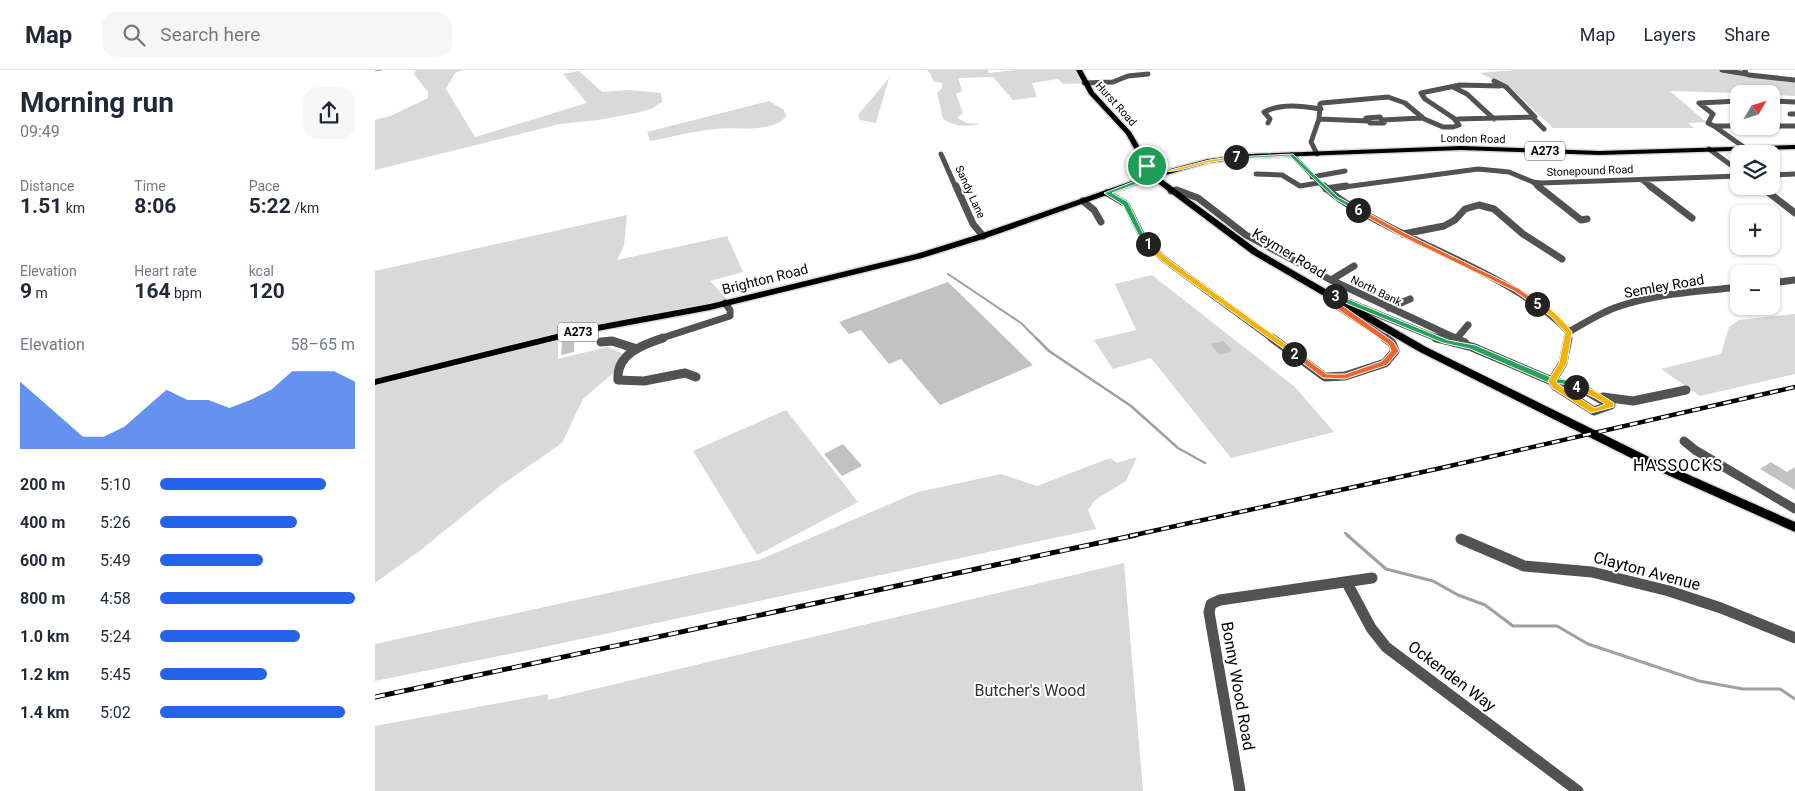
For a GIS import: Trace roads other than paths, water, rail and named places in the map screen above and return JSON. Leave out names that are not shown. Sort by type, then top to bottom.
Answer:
[{"type":"main road","name":"Hurst Road","points":[[1079,70],[1084,83],[1100,104],[1129,133],[1153,176]]},
{"type":"main road","name":"London Road","points":[[1780,147],[1795,147]]},
{"type":"main road","name":"London Road","points":[[1153,176],[1209,161],[1249,156],[1461,148],[1599,153],[1730,148]]},
{"type":"main road","name":"A273","points":[[1147,166],[1157,170],[1170,171]]},
{"type":"main road","name":"Brighton Road","points":[[375,382],[581,331],[725,303],[919,256],[983,236],[1153,176]]},
{"type":"main road","name":"Keymer Road","points":[[1153,176],[1255,252],[1423,349],[1647,461],[1795,528]]},
{"type":"street","points":[[1722,70],[1795,80]]},
{"type":"street","points":[[1084,83],[1113,82],[1128,76],[1149,74]]},
{"type":"street","points":[[1494,81],[1504,86],[1535,116],[1533,118],[1544,129]]},
{"type":"street","points":[[1317,154],[1311,142],[1319,119],[1320,104],[1325,102],[1388,97],[1405,103],[1423,118],[1433,124],[1446,128],[1459,125],[1420,94],[1466,84],[1504,86]]},
{"type":"street","points":[[1453,87],[1467,94],[1494,119]]},
{"type":"street","points":[[1780,101],[1793,105]]},
{"type":"street","points":[[1730,102],[1699,103],[1713,114],[1708,123],[1741,145]]},
{"type":"street","points":[[1268,123],[1271,119],[1264,112],[1269,108],[1296,106],[1321,109]]},
{"type":"street","points":[[1319,119],[1339,121],[1368,120],[1366,118],[1380,117],[1382,120],[1423,118]]},
{"type":"street","points":[[1455,120],[1533,118]]},
{"type":"street","points":[[1714,126],[1730,126]]},
{"type":"street","points":[[1780,126],[1795,126]]},
{"type":"street","points":[[1709,149],[1730,164]]},
{"type":"street","name":"Sandy Lane","points":[[941,154],[973,224],[983,236]]},
{"type":"street","points":[[1291,155],[1312,177],[1337,198],[1403,234],[1516,290],[1553,315],[1569,332],[1563,363],[1552,381]]},
{"type":"street","name":"Stonepound Road","points":[[1326,189],[1478,169],[1509,172],[1533,182],[1730,176]]},
{"type":"street","points":[[1312,177],[1345,171]]},
{"type":"street","points":[[1255,174],[1282,174],[1300,186],[1318,182]]},
{"type":"street","points":[[1780,175],[1795,174]]},
{"type":"street","points":[[1642,180],[1691,218]]},
{"type":"street","points":[[1533,182],[1581,220],[1587,219]]},
{"type":"street","name":"North Bank","points":[[1171,191],[1177,190],[1198,198],[1246,236],[1331,280],[1457,338],[1472,347]]},
{"type":"street","points":[[1107,193],[1126,204],[1144,240],[1165,260],[1325,376],[1345,376],[1385,363],[1395,351],[1392,343],[1336,304],[1331,295]]},
{"type":"street","points":[[1772,195],[1795,212]]},
{"type":"street","points":[[1083,201],[1094,210],[1101,222]]},
{"type":"street","points":[[1403,234],[1439,227],[1455,220],[1461,210],[1473,205],[1487,206],[1498,211],[1522,234],[1562,259]]},
{"type":"street","points":[[1331,280],[1354,266]]},
{"type":"street","points":[[1780,282],[1795,280]]},
{"type":"street","name":"Semley Road","points":[[1569,332],[1597,316],[1651,298],[1730,288]]},
{"type":"street","points":[[1331,295],[1446,342],[1472,347],[1552,381],[1564,382],[1610,400],[1633,401],[1686,390]]},
{"type":"street","points":[[1389,308],[1410,299]]},
{"type":"street","points":[[696,377],[685,373],[644,381],[618,380],[617,373],[619,366],[643,345],[730,316],[730,310],[725,303]]},
{"type":"street","points":[[1457,338],[1468,325]]},
{"type":"street","points":[[601,342],[612,341],[637,349]]},
{"type":"street","points":[[1552,381],[1555,386],[1594,411],[1611,405],[1598,396]]},
{"type":"street","points":[[1684,442],[1795,509]]},
{"type":"street","name":"Clayton Avenue","points":[[1461,539],[1513,563],[1527,567],[1589,572],[1616,578],[1724,609],[1795,638]]},
{"type":"street","points":[[1347,583],[1372,578]]},
{"type":"street","name":"Bonny Wood Road","points":[[1240,791],[1209,612],[1211,604],[1220,600],[1347,583]]},
{"type":"street","name":"Ockenden Way","points":[[1347,583],[1371,628],[1386,647],[1578,791]]},
{"type":"waterway","points":[[375,71],[382,70]]},
{"type":"waterway","points":[[948,274],[1021,323],[1049,351],[1131,406],[1178,448],[1205,463]]},
{"type":"waterway","points":[[1345,533],[1349,536]]},
{"type":"waterway","points":[[1347,535],[1386,569],[1433,581],[1458,595],[1485,605],[1513,626],[1557,626],[1588,644],[1699,681],[1743,689],[1780,689],[1795,699]]},
{"type":"railway","points":[[1130,536],[1441,468],[1795,387]]},
{"type":"railway","points":[[375,697],[1136,535]]},
{"type":"district","name":"HASSOCKS","points":[[1678,465]]},
{"type":"park label","name":"Butcher's Wood","points":[[1030,690]]}]
